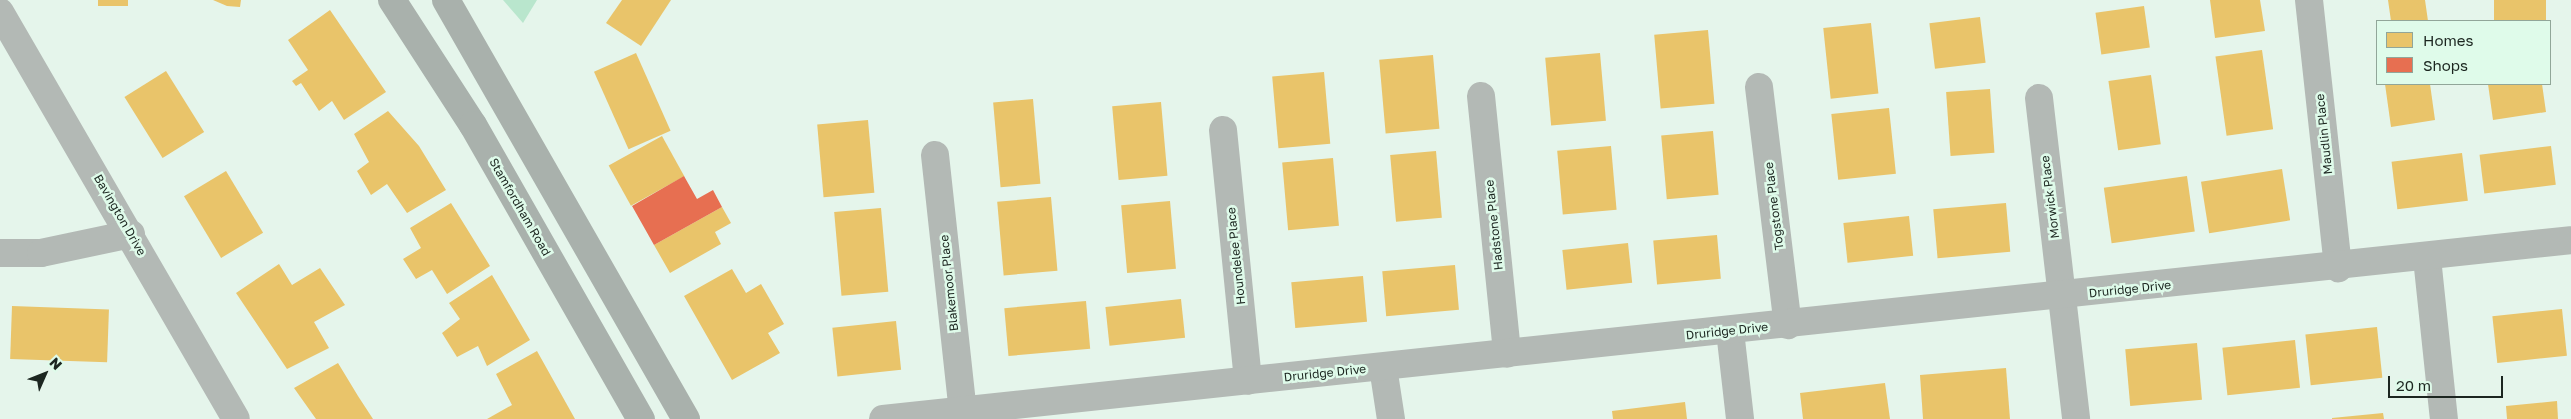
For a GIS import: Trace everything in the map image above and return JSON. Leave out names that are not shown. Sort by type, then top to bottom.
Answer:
[{"type":"main road","name":"Stamfordham Road","points":[[392,0],[473,125],[641,419]]},
{"type":"main road","points":[[446,0],[686,419]]},
{"type":"street","name":"Maudlin Place","points":[[2309,0],[2338,268]]},
{"type":"street","name":"Bavington Drive","points":[[0,12],[131,234],[236,419]]},
{"type":"street","name":"Togstone Place","points":[[1759,87],[1788,325]]},
{"type":"street","name":"Hadstone Place","points":[[1481,96],[1507,354]]},
{"type":"street","name":"Morwick Place","points":[[2039,98],[2076,419]]},
{"type":"street","name":"Houndelee Place","points":[[1223,130],[1248,381]]},
{"type":"street","name":"Blakemoor Place","points":[[935,155],[963,411]]},
{"type":"street","points":[[0,254],[41,253],[131,234]]},
{"type":"street","name":"Druridge Drive","points":[[884,419],[2338,268],[2571,240]]},
{"type":"street","points":[[2426,258],[2444,419]]},
{"type":"street","points":[[1730,331],[1740,419]]},
{"type":"street","points":[[1383,367],[1391,419]]},
{"type":"green space","points":[[503,0],[537,0],[523,23]]},
{"type":"building: Homes","points":[[98,0],[128,0],[128,6],[98,6]]},
{"type":"building: Homes","points":[[213,0],[241,0],[240,7],[227,6]]},
{"type":"building: Homes","points":[[622,0],[671,0],[641,46],[606,23]]},
{"type":"building: Homes","points":[[2210,0],[2260,0],[2265,31],[2215,38]]},
{"type":"building: Homes","points":[[2388,0],[2425,0],[2428,20],[2391,20]]},
{"type":"building: Homes","points":[[2494,0],[2546,0],[2546,20],[2494,20]]},
{"type":"building: Homes","points":[[2144,6],[2150,48],[2101,54],[2095,13]]},
{"type":"building: Homes","points":[[330,10],[386,92],[344,120],[332,101],[319,111],[301,83],[296,86],[292,81],[308,70],[288,40]]},
{"type":"building: Homes","points":[[1980,17],[1986,63],[1935,69],[1929,23]]},
{"type":"building: Homes","points":[[1871,23],[1878,94],[1831,99],[1823,28]]},
{"type":"building: Homes","points":[[1708,30],[1714,104],[1661,108],[1654,35]]},
{"type":"building: Homes","points":[[2262,50],[2273,129],[2227,136],[2215,57]]},
{"type":"building: Homes","points":[[636,53],[671,131],[629,149],[594,72]]},
{"type":"building: Homes","points":[[1600,53],[1606,121],[1551,126],[1545,58]]},
{"type":"building: Homes","points":[[1433,55],[1439,129],[1386,133],[1379,60]]},
{"type":"building: Homes","points":[[166,71],[204,132],[163,158],[124,97]]},
{"type":"building: Homes","points":[[1324,72],[1330,144],[1278,148],[1272,77]]},
{"type":"building: Homes","points":[[2151,75],[2161,144],[2118,150],[2108,81]]},
{"type":"building: Homes","points":[[2385,85],[2430,85],[2435,120],[2391,127]]},
{"type":"building: Homes","points":[[2488,85],[2542,85],[2546,112],[2493,120]]},
{"type":"building: Homes","points":[[1990,89],[1994,153],[1951,156],[1946,92]]},
{"type":"building: Homes","points":[[1033,99],[1040,184],[1001,187],[993,102]]},
{"type":"building: Homes","points":[[1161,102],[1167,176],[1119,180],[1112,106]]},
{"type":"building: Homes","points":[[1889,108],[1896,174],[1838,180],[1831,114]]},
{"type":"building: Homes","points":[[388,111],[419,146],[446,190],[407,213],[387,184],[371,195],[357,171],[369,162],[354,134]]},
{"type":"building: Homes","points":[[868,120],[874,193],[824,197],[817,124]]},
{"type":"building: Homes","points":[[1713,131],[1719,195],[1667,199],[1661,136]]},
{"type":"building: Homes","points":[[662,136],[684,176],[631,206],[609,166]]},
{"type":"building: Homes","points":[[1611,146],[1617,210],[1563,214],[1557,151]]},
{"type":"building: Homes","points":[[2551,146],[2556,185],[2484,193],[2480,155]]},
{"type":"building: Homes","points":[[1436,151],[1442,218],[1396,222],[1390,155]]},
{"type":"building: Homes","points":[[2462,153],[2468,201],[2397,209],[2392,162]]},
{"type":"building: Homes","points":[[1333,158],[1339,226],[1288,230],[1282,162]]},
{"type":"building: Homes","points":[[2282,169],[2290,220],[2209,233],[2201,182]]},
{"type":"building: Homes","points":[[226,171],[263,233],[221,258],[184,196]]},
{"type":"building: Homes","points":[[2187,176],[2195,231],[2112,243],[2104,188]]},
{"type":"building: Homes","points":[[1051,197],[1057,271],[1004,275],[997,202]]},
{"type":"building: Homes","points":[[1170,201],[1176,269],[1127,273],[1121,205]]},
{"type":"building: Homes","points":[[451,203],[490,266],[447,294],[432,270],[416,279],[403,259],[421,248],[410,228]]},
{"type":"building: Homes","points":[[2006,203],[2010,252],[1938,258],[1933,209]]},
{"type":"building: Homes","points":[[722,207],[731,223],[715,232],[721,244],[670,273],[654,245]]},
{"type":"building: Homes","points":[[881,208],[888,292],[841,296],[834,212]]},
{"type":"building: Homes","points":[[1909,216],[1913,256],[1848,263],[1843,223]]},
{"type":"building: Homes","points":[[1717,235],[1721,279],[1657,284],[1653,241]]},
{"type":"building: Homes","points":[[1628,243],[1632,283],[1567,290],[1562,250]]},
{"type":"building: Homes","points":[[279,264],[292,285],[320,268],[345,305],[314,322],[329,348],[287,369],[236,293]]},
{"type":"building: Homes","points":[[1455,265],[1459,310],[1386,316],[1382,271]]},
{"type":"building: Homes","points":[[732,269],[746,293],[761,284],[784,324],[768,333],[780,353],[732,380],[684,296]]},
{"type":"building: Homes","points":[[492,275],[530,340],[487,366],[478,346],[457,357],[442,333],[460,319],[449,303]]},
{"type":"building: Homes","points":[[1363,276],[1367,322],[1295,328],[1291,282]]},
{"type":"building: Homes","points":[[1181,299],[1185,338],[1109,346],[1105,307]]},
{"type":"building: Homes","points":[[1086,301],[1090,349],[1008,356],[1004,308]]},
{"type":"building: Homes","points":[[12,306],[109,309],[107,362],[10,359]]},
{"type":"building: Homes","points":[[2562,309],[2567,356],[2497,363],[2492,316]]},
{"type":"building: Homes","points":[[896,321],[901,370],[837,376],[832,328]]},
{"type":"building: Homes","points":[[2377,327],[2382,378],[2311,385],[2305,335]]},
{"type":"building: Homes","points":[[2295,340],[2300,388],[2227,395],[2222,348]]},
{"type":"building: Homes","points":[[2197,343],[2202,400],[2130,406],[2125,349]]},
{"type":"building: Homes","points":[[537,351],[575,419],[487,419],[512,405],[496,374]]},
{"type":"building: Homes","points":[[338,363],[373,419],[316,419],[294,388]]},
{"type":"building: Homes","points":[[2006,368],[2010,419],[1923,419],[1920,375]]},
{"type":"building: Homes","points":[[1885,383],[1890,419],[1803,419],[1800,393]]},
{"type":"building: Homes","points":[[2557,401],[2558,419],[2507,419],[2506,406]]},
{"type":"building: Homes","points":[[1685,402],[1687,419],[1613,419],[1612,411]]},
{"type":"building: Homes","points":[[2383,413],[2384,419],[2332,419],[2332,418]]},
{"type":"building: Shops","points":[[684,176],[697,199],[713,190],[722,207],[654,245],[632,206]]}]
